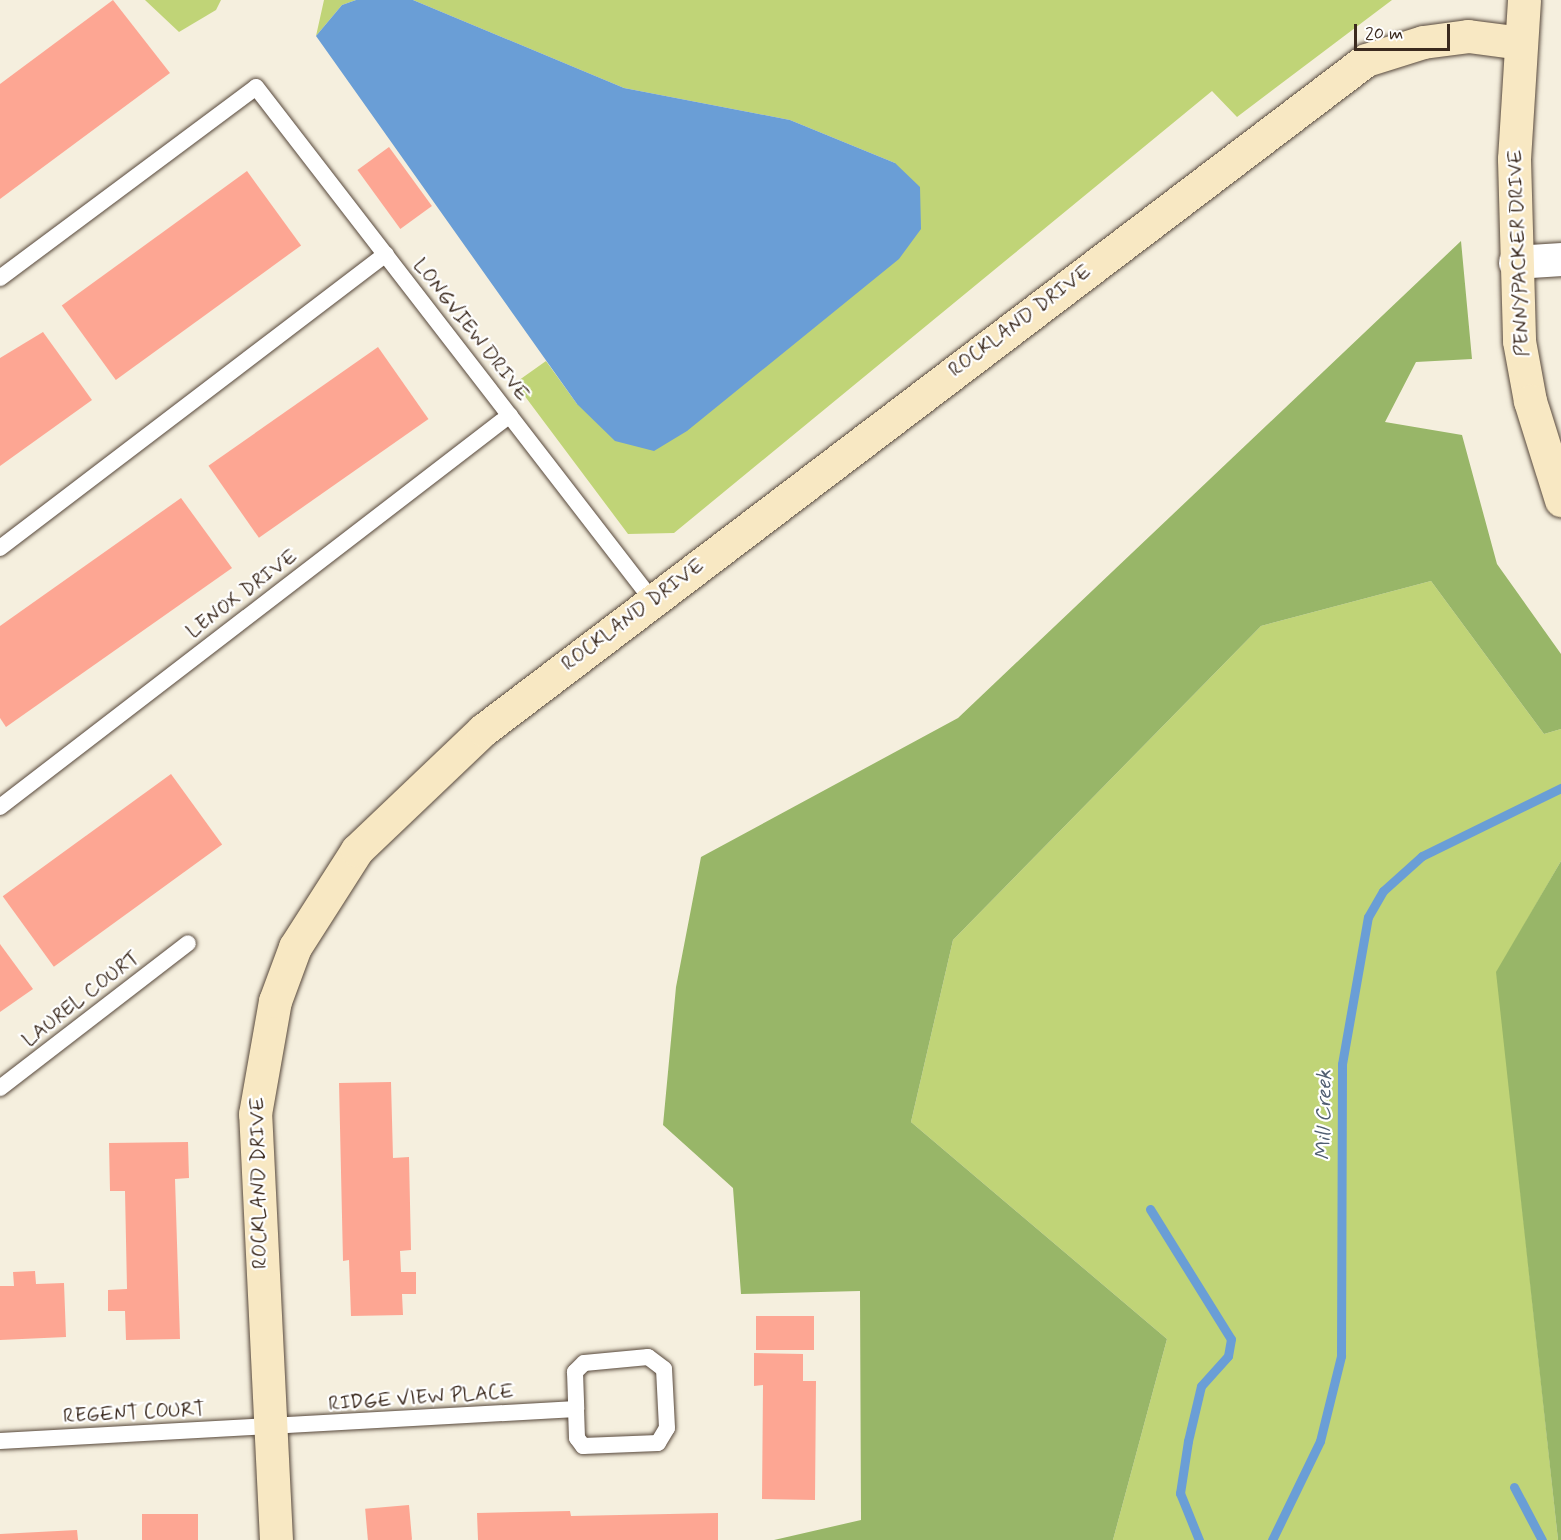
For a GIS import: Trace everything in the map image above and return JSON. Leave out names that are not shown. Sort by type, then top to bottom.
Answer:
[{"type":"street","name":"PENNYPACKER DRIVE","points":[[1524,0],[1514,159],[1515,262],[1530,401],[1561,500]]},
{"type":"street","name":"ROCKLAND DRIVE","points":[[276,1540],[255,1114],[275,1001],[295,947],[357,850],[395,809],[474,738],[652,600],[1366,60],[1423,42],[1468,36],[1521,43]]},
{"type":"street","points":[[1515,262],[1561,259]]},
{"type":"lane","name":"LONGVIEW DRIVE","points":[[0,278],[256,87],[652,600]]},
{"type":"lane","points":[[0,548],[386,254]]},
{"type":"lane","name":"LENOX DRIVE","points":[[0,807],[510,416]]},
{"type":"lane","name":"LAUREL COURT","points":[[0,1088],[188,943]]},
{"type":"lane","points":[[648,1357],[664,1369],[668,1428],[658,1443],[583,1446],[577,1438],[576,1409],[575,1372],[584,1363],[648,1357]]},
{"type":"lane","name":"RIDGE VIEW PLACE","points":[[269,1428],[576,1409]]},
{"type":"lane","name":"REGENT COURT","points":[[0,1441],[269,1428]]},
{"type":"green space","points":[[145,0],[221,0],[216,10],[179,32]]},
{"type":"green space","points":[[324,0],[356,0],[342,5],[316,36]]},
{"type":"green space","points":[[413,0],[1392,0],[1237,117],[1212,91],[674,533],[628,534],[515,383],[546,361],[577,404],[895,163],[790,120],[624,88]]},
{"type":"green space","points":[[1461,241],[1472,359],[1416,362],[1385,422],[1462,435],[1497,564],[1561,654],[1561,729],[1544,734],[1431,581],[1261,626],[953,940],[911,1122],[1167,1339],[1113,1540],[774,1540],[861,1520],[860,1291],[741,1294],[733,1188],[663,1125],[676,987],[701,857],[958,718]]},
{"type":"green space","points":[[1431,581],[1544,734],[1561,729],[1561,861],[1497,972],[1558,1540],[1113,1540],[1167,1339],[911,1122],[953,940],[1261,626]]},
{"type":"green space","points":[[1561,861],[1561,1540],[1558,1540],[1496,972]]},
{"type":"water","points":[[356,0],[413,0],[624,88],[790,120],[895,163],[920,187],[921,229],[899,259],[687,431],[654,451],[615,441],[577,404],[316,36],[342,5]]},
{"type":"building","points":[[113,0],[170,73],[0,199],[0,84]]},
{"type":"building","points":[[389,147],[432,206],[400,229],[357,170]]},
{"type":"building","points":[[247,171],[301,245],[116,380],[62,306]]},
{"type":"building","points":[[43,332],[92,400],[0,466],[0,358]]},
{"type":"building","points":[[378,347],[428,419],[259,538],[208,466]]},
{"type":"building","points":[[181,498],[232,568],[6,727],[0,718],[0,626]]},
{"type":"building","points":[[171,774],[222,844],[54,967],[3,896]]},
{"type":"building","points":[[0,944],[33,989],[0,1012]]},
{"type":"building","points":[[391,1082],[393,1158],[409,1157],[411,1250],[400,1251],[401,1272],[416,1272],[416,1294],[402,1294],[403,1315],[351,1316],[349,1260],[343,1261],[339,1083]]},
{"type":"building","points":[[188,1142],[189,1178],[175,1179],[180,1339],[126,1340],[125,1311],[108,1311],[108,1290],[127,1289],[125,1191],[110,1191],[109,1143]]},
{"type":"building","points":[[35,1271],[36,1284],[64,1283],[66,1337],[0,1340],[0,1286],[14,1286],[13,1272]]},
{"type":"building","points":[[756,1316],[814,1316],[814,1350],[756,1350]]},
{"type":"building","points":[[754,1353],[803,1354],[803,1381],[816,1381],[815,1500],[762,1499],[763,1385],[754,1386]]},
{"type":"building","points":[[409,1505],[412,1540],[368,1540],[365,1509]]},
{"type":"building","points":[[570,1511],[571,1516],[718,1513],[718,1540],[478,1540],[477,1513]]},
{"type":"building","points":[[142,1514],[198,1514],[198,1540],[142,1540]]},
{"type":"building","points":[[77,1530],[78,1540],[0,1540],[0,1534]]},
{"type":"waterway","name":"Mill Creek","points":[[1272,1540],[1320,1441],[1341,1356],[1342,1064],[1368,917],[1383,891],[1422,856],[1561,788]]},
{"type":"waterway","points":[[1150,1209],[1231,1339],[1228,1356],[1201,1386],[1188,1441],[1180,1493],[1199,1540]]},
{"type":"waterway","points":[[1514,1487],[1542,1540]]}]
